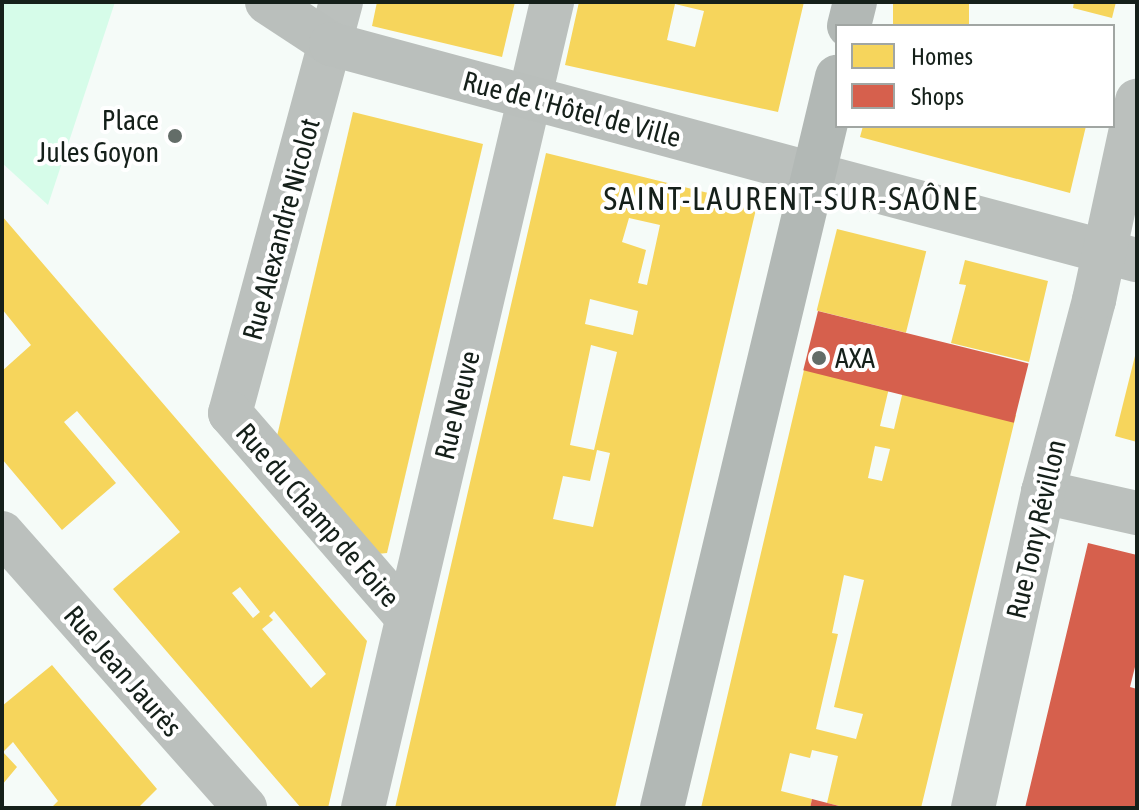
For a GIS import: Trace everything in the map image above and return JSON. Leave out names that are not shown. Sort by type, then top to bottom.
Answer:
[{"type":"main road","points":[[850,24],[855,2]]},
{"type":"main road","points":[[662,808],[835,85]]},
{"type":"street","points":[[267,2],[331,44]]},
{"type":"street","name":"Rue Alexandre Nicolot","points":[[230,413],[341,2]]},
{"type":"street","name":"Rue Neuve","points":[[363,808],[552,2]]},
{"type":"street","name":"Rue de l'Hôtel de Ville","points":[[331,44],[813,174]]},
{"type":"street","name":"Rue Tony Révillon","points":[[973,808],[1043,492],[1094,300],[1120,255],[1137,101]]},
{"type":"street","points":[[813,174],[1120,255]]},
{"type":"street","name":"Rue du Champ de Foire","points":[[230,413],[406,616]]},
{"type":"street","points":[[1043,492],[1137,513]]},
{"type":"street","name":"Rue Jean Jaurès","points":[[2,533],[233,804]]},
{"type":"green space","points":[[2,2],[115,2],[48,205],[2,163]]},
{"type":"building: Homes","points":[[377,2],[515,2],[502,57],[372,26]]},
{"type":"building: Homes","points":[[579,2],[804,2],[778,112],[565,65]],"holes":[[[675,4],[704,11],[695,47],[667,40]]]},
{"type":"building: Homes","points":[[893,2],[969,2],[969,24],[893,24]]},
{"type":"building: Homes","points":[[1074,2],[1116,2],[1112,18],[1073,8]]},
{"type":"building: Homes","points":[[353,112],[483,144],[387,553],[377,554],[277,436]]},
{"type":"building: Homes","points":[[862,128],[1086,128],[1070,193],[860,137]]},
{"type":"building: Homes","points":[[546,153],[757,205],[615,808],[395,808]],"holes":[[[629,218],[660,225],[647,285],[638,283],[646,250],[622,242]],[[590,299],[638,311],[633,335],[585,324]],[[591,345],[617,352],[594,450],[570,445]],[[597,450],[610,453],[593,527],[553,519],[563,476],[590,481]]]},
{"type":"building: Homes","points":[[2,216],[367,641],[328,808],[301,808],[113,589],[180,532],[77,411],[64,422],[116,483],[62,530],[2,459],[2,371],[31,345],[2,309]],"holes":[[[240,587],[260,612],[253,618],[232,593]],[[274,611],[326,674],[311,688],[262,629],[273,620],[269,616]]]},
{"type":"building: Homes","points":[[837,229],[926,251],[906,333],[817,311]]},
{"type":"building: Homes","points":[[965,260],[1048,281],[1029,362],[951,343],[966,285],[959,284]]},
{"type":"building: Homes","points":[[1137,352],[1137,442],[1115,436]]},
{"type":"building: Homes","points":[[804,370],[889,388],[880,426],[894,429],[903,391],[1016,415],[921,808],[848,808],[827,803],[838,756],[812,750],[810,758],[790,753],[781,791],[812,799],[810,808],[701,808]],"holes":[[[875,446],[890,449],[882,481],[868,478]],[[844,575],[864,580],[834,707],[863,714],[856,739],[816,729],[838,634],[832,633]]]},
{"type":"building: Homes","points":[[52,665],[157,789],[138,808],[51,808],[58,801],[13,742],[3,752],[17,767],[2,785],[2,706]]},
{"type":"building: Shops","points":[[818,311],[1029,363],[1014,423],[803,370]]},
{"type":"building: Shops","points":[[1088,543],[1137,555],[1137,659],[1130,687],[1137,689],[1137,808],[1025,808]]},
{"type":"building: Shops","points":[[812,799],[843,807],[843,808],[810,808]]},
{"type":"place","name":"Place Jules Goyon","points":[[175,136]]},
{"type":"place","name":"AXA","points":[[819,358]]},
{"type":"district","name":"SAINT-LAURENT-SUR-SAÔNE","points":[[791,199]]}]
